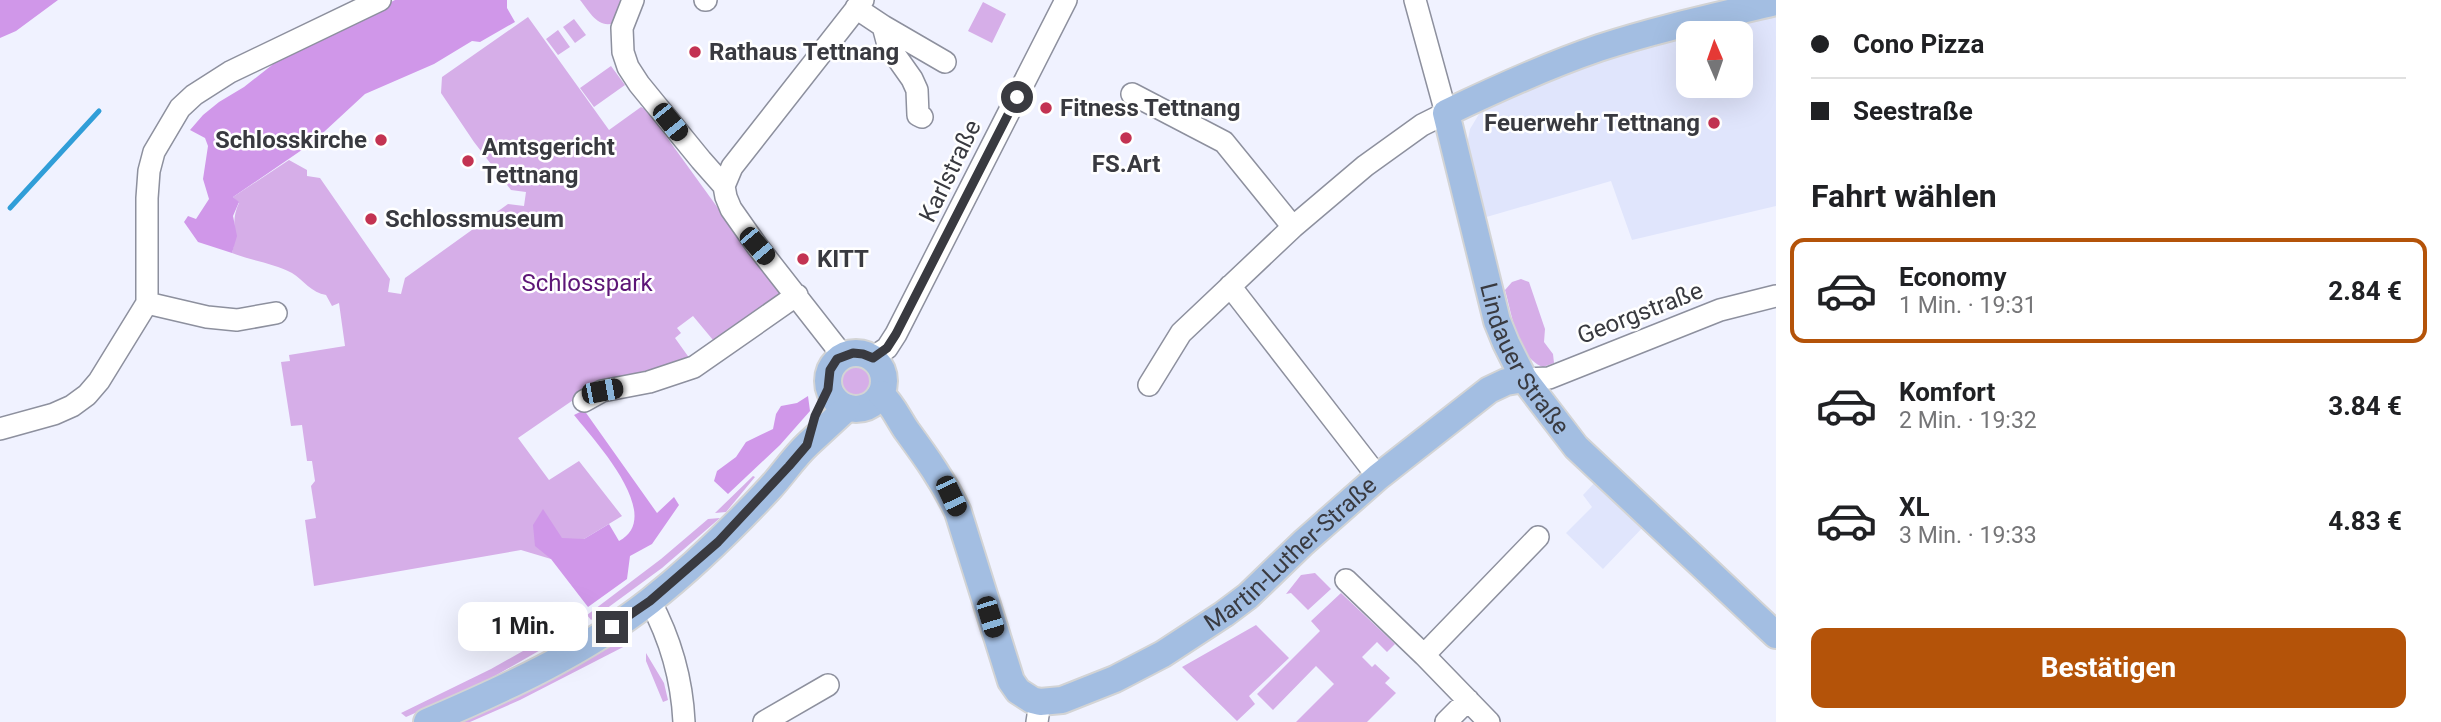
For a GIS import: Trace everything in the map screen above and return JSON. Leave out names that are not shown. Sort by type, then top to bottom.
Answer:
[{"type":"main road","points":[[1446,113],[1535,72],[1600,47],[1776,2]]},
{"type":"main road","name":"Lindauer Straße","points":[[1446,113],[1497,321],[1524,379],[1576,447],[1776,635]]},
{"type":"main road","points":[[427,722],[551,664],[596,638],[650,601],[718,542],[807,445],[867,402],[884,384],[884,374],[873,358],[858,353],[843,356],[830,370],[828,389],[815,416],[807,445]]},
{"type":"main road","name":"Martin-Luther-Straße","points":[[1039,712],[1115,679],[1198,632],[1248,596],[1378,477],[1489,390],[1506,382],[1524,379]]},
{"type":"main road","points":[[828,389],[835,400],[867,402],[896,410],[905,428],[945,485],[958,512],[1012,681],[1039,712]]},
{"type":"street","points":[[0,429],[54,414],[87,395],[99,381],[148,303],[149,171],[154,152],[180,108],[194,95],[230,72],[380,0]]},
{"type":"street","points":[[633,0],[625,18],[621,39],[628,66],[639,84],[724,186],[731,209],[843,356]]},
{"type":"street","name":"Karlstraße","points":[[873,358],[887,348],[896,334],[1066,0]]},
{"type":"street","name":"Lindauer Straße","points":[[1415,0],[1446,113]]},
{"type":"street","points":[[724,186],[732,167],[860,4],[883,26],[945,62]]},
{"type":"street","points":[[883,26],[888,45],[917,90],[918,115],[922,117]]},
{"type":"street","points":[[1132,94],[1224,142],[1293,227]]},
{"type":"street","points":[[1149,385],[1181,333],[1293,227],[1365,166],[1422,125],[1446,113]]},
{"type":"street","points":[[1230,286],[1378,477]]},
{"type":"street","points":[[584,401],[602,391],[649,382],[694,367],[797,295]]},
{"type":"street","name":"Georgstraße","points":[[1524,379],[1549,378],[1720,310],[1776,296]]},
{"type":"street","points":[[148,303],[207,317],[237,320],[276,313]]},
{"type":"street","points":[[1424,655],[1538,537]]},
{"type":"street","points":[[1346,580],[1489,722]]},
{"type":"street","points":[[650,601],[664,627],[674,659],[684,722]]},
{"type":"street","points":[[764,722],[828,685]]},
{"type":"street","points":[[1446,722],[1468,700]]},
{"type":"shaded area","points":[[0,0],[58,0],[16,31],[0,38]]},
{"type":"shaded area","points":[[395,0],[507,0],[507,8],[515,22],[480,42],[472,41],[434,64],[365,94],[312,143],[233,197],[239,202],[233,216],[237,236],[232,253],[198,242],[184,222],[188,216],[196,219],[209,199],[203,179],[208,146],[205,138],[190,130],[219,102],[244,87],[286,54]]},
{"type":"shaded area","points":[[1776,11],[1776,206],[1632,240],[1611,181],[1483,218],[1466,150],[1470,129],[1479,114],[1508,96],[1639,46],[1676,36],[1676,98],[1754,98],[1754,21],[1737,21]]},
{"type":"shaded area","points":[[808,396],[810,411],[780,445],[728,494],[714,481],[717,471],[736,457],[746,442],[773,429],[781,406],[797,403]]},
{"type":"shaded area","points":[[584,410],[657,513],[674,497],[679,505],[652,544],[630,556],[627,579],[588,607],[551,559],[535,546],[533,525],[543,509],[562,538],[584,539],[609,524],[619,541],[631,529],[634,514],[630,496],[609,459],[574,415]]},
{"type":"shaded area","points":[[1598,479],[1646,524],[1603,569],[1566,533],[1592,507],[1583,495]]},
{"type":"green space","points":[[580,0],[622,0],[614,23],[608,24],[594,18]]},
{"type":"green space","points":[[983,2],[1006,14],[992,43],[968,31]]},
{"type":"green space","name":"Schlosspark","points":[[528,17],[609,130],[641,107],[647,110],[749,251],[788,295],[718,346],[693,316],[677,328],[681,333],[675,338],[690,359],[595,385],[518,438],[549,480],[579,461],[622,516],[551,559],[521,550],[314,586],[305,520],[316,518],[311,486],[315,481],[312,461],[307,461],[302,425],[291,426],[281,362],[290,361],[289,355],[345,346],[339,303],[332,306],[326,295],[316,292],[292,273],[232,253],[235,216],[239,203],[233,197],[289,160],[307,170],[307,176],[320,178],[390,279],[388,292],[401,294],[405,278],[508,204],[524,206],[526,192],[511,190],[441,93],[442,77]]},
{"type":"green space","points":[[574,19],[586,35],[575,43],[563,27]]},
{"type":"green space","points":[[558,30],[570,47],[558,55],[546,39]]},
{"type":"green space","points":[[611,66],[625,85],[594,107],[580,88]]},
{"type":"green space","points":[[1521,279],[1529,282],[1545,329],[1544,342],[1553,354],[1554,363],[1543,367],[1527,355],[1513,323],[1505,290],[1512,282]]},
{"type":"green space","points":[[854,363],[866,368],[871,380],[866,392],[854,397],[842,392],[837,380],[842,368]]},
{"type":"green space","points":[[755,477],[726,512],[715,513]]},
{"type":"green space","points":[[720,518],[662,568],[591,620],[587,615],[661,559],[708,519]]},
{"type":"green space","points":[[1315,573],[1331,589],[1308,610],[1291,593],[1286,594],[1301,575]]},
{"type":"green space","points":[[1341,593],[1395,644],[1387,652],[1377,642],[1362,657],[1372,667],[1375,664],[1390,678],[1385,683],[1396,693],[1367,722],[1296,722],[1334,684],[1316,666],[1273,710],[1257,694],[1320,631],[1311,621]]},
{"type":"green space","points":[[583,617],[586,624],[479,685],[406,717],[401,713],[491,669]]},
{"type":"green space","points":[[1256,625],[1289,658],[1249,696],[1255,704],[1237,721],[1182,667]]},
{"type":"green space","points":[[614,643],[631,643],[520,700],[470,722],[458,722],[531,690]]},
{"type":"green space","points":[[646,653],[664,683],[668,700],[663,702],[646,661]]},
{"type":"waterway","points":[[10,208],[99,111]]},
{"type":"place","name":"Rathaus Tettnang","points":[[695,52]]},
{"type":"place","name":"Fitness Tettnang","points":[[1046,108]]},
{"type":"place","name":"Feuerwehr Tettnang","points":[[1714,123]]},
{"type":"place","name":"FS.Art","points":[[1126,138]]},
{"type":"place","name":"Schlosskirche","points":[[381,140]]},
{"type":"place","name":"Amtsgericht Tettnang","points":[[468,161]]},
{"type":"place","name":"Schlossmuseum","points":[[371,219]]},
{"type":"place","name":"KITT","points":[[803,259]]},
{"type":"route","points":[[612,627],[650,601],[718,542],[807,445],[815,416],[828,389],[830,370],[837,359],[853,353],[873,358],[887,348],[922,286],[1017,97]]}]
